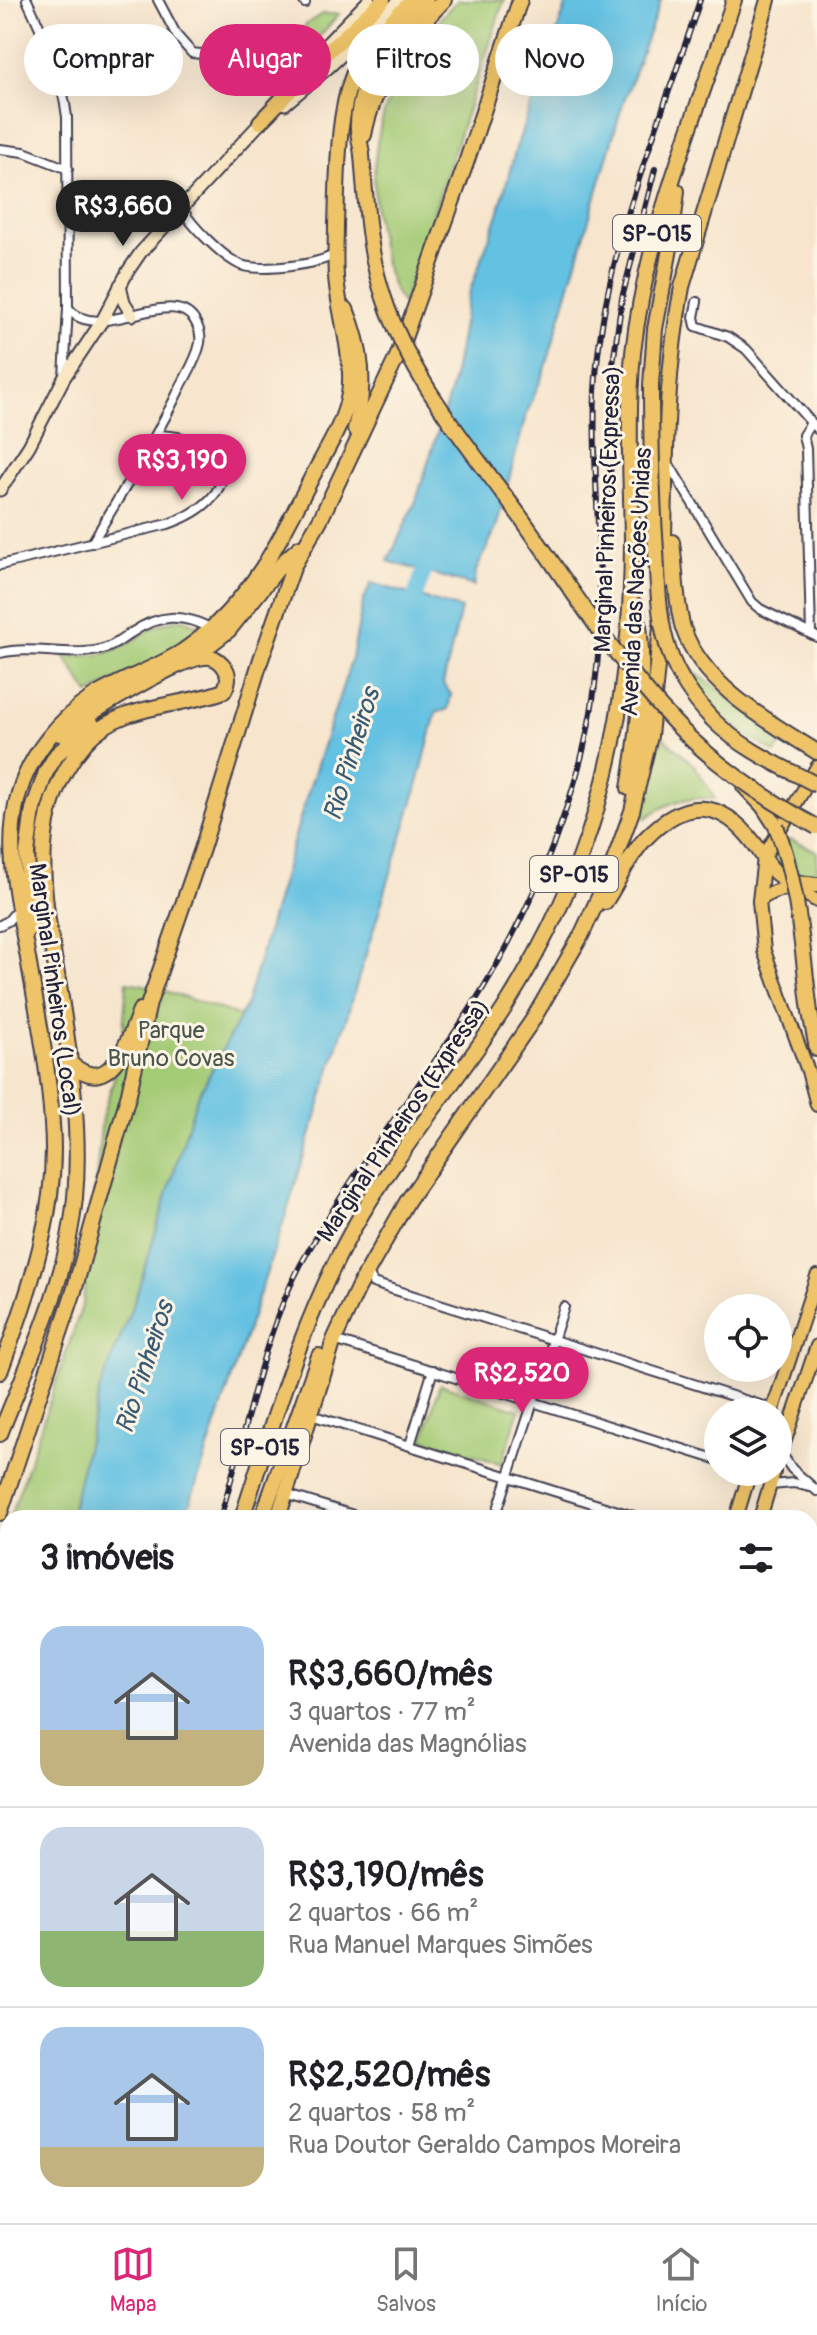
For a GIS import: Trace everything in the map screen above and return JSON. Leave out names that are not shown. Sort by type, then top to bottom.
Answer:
[{"type":"highway","points":[[260,122],[319,60],[383,0]]},
{"type":"highway","name":"Marginal Pinheiros (Local)","points":[[0,1372],[37,1265],[47,1222],[54,1161],[47,1079],[19,908],[13,844],[19,794],[29,768],[69,715],[94,697],[182,651],[212,629],[245,593],[264,565],[334,436],[350,387],[336,283],[343,112],[348,87],[363,55],[377,36],[413,0]]},
{"type":"highway","points":[[426,0],[403,23],[370,78],[358,115],[367,220],[384,299],[419,374],[637,679],[676,724],[730,771],[763,806],[776,826],[788,856],[817,1049]]},
{"type":"highway","points":[[362,152],[370,109],[391,63],[444,0]]},
{"type":"highway","points":[[1,1510],[74,1291],[129,1093],[149,1003],[202,849],[261,659],[294,565],[398,355],[520,0]]},
{"type":"highway","name":"Marginal Pinheiros (Expressa)","points":[[245,1510],[294,1358],[313,1310],[348,1240],[393,1167],[505,1007],[561,904],[597,807],[613,742],[622,683],[630,588],[632,541],[628,434],[634,348],[648,267],[678,166],[734,0]]},
{"type":"highway","name":"Avenida das Nações Unidas","points":[[280,1510],[334,1340],[358,1288],[408,1200],[532,1021],[581,936],[623,835],[642,770],[655,702],[663,596],[667,386],[682,287],[767,1]]},
{"type":"highway","points":[[678,166],[671,243],[655,329],[651,385],[652,481],[660,613],[671,656],[680,677],[699,704],[726,731],[760,754],[817,785]]},
{"type":"highway","points":[[336,283],[358,340],[363,372],[359,415],[346,462]]},
{"type":"highway","points":[[665,510],[679,610],[691,646],[733,694],[817,752]]},
{"type":"highway","points":[[186,663],[229,630],[284,561],[308,541]]},
{"type":"highway","points":[[623,835],[634,752],[640,658],[638,618],[630,588]]},
{"type":"highway","points":[[43,747],[102,706],[186,663],[207,656],[216,658],[228,674],[229,681],[224,691],[203,699],[139,711],[100,727]]},
{"type":"highway","points":[[0,1434],[59,1281],[75,1198],[77,1141],[69,1063],[42,891],[42,856],[51,805],[66,768],[113,711],[57,754],[46,772],[33,809],[27,854],[29,964]]},
{"type":"highway","points":[[730,771],[817,827]]},
{"type":"highway","points":[[581,936],[645,839],[675,815],[702,808],[730,816],[778,875],[788,881],[817,885]]},
{"type":"highway","points":[[69,1063],[88,1074],[98,1075],[109,1069],[130,1038],[159,973]]},
{"type":"highway","points":[[265,1510],[326,1338],[358,1288]]},
{"type":"main road","points":[[0,490],[29,446],[64,378],[102,321],[141,252],[260,122],[322,47],[369,0]]},
{"type":"main road","points":[[260,122],[312,81],[400,0]]},
{"type":"main road","points":[[120,285],[124,302],[132,315]]},
{"type":"main road","points":[[817,767],[764,857],[759,901],[764,951],[817,1105]]},
{"type":"main road","points":[[759,901],[768,894],[789,888],[800,890],[817,901]]},
{"type":"main road","points":[[776,1398],[817,1276]]},
{"type":"main road","points":[[792,1424],[813,1371],[817,1346]]},
{"type":"main road","points":[[738,1510],[746,1486]]},
{"type":"main road","points":[[762,1510],[770,1486]]},
{"type":"street","points":[[27,0],[64,92],[68,169],[68,308],[64,378]]},
{"type":"street","points":[[158,0],[177,36],[192,53],[199,54]]},
{"type":"street","points":[[0,149],[24,152],[68,169]]},
{"type":"street","points":[[182,208],[192,224],[234,262],[244,266],[311,263],[336,254]]},
{"type":"street","points":[[665,457],[752,602],[814,636],[803,435],[814,426],[741,344],[696,326],[697,302]]},
{"type":"street","points":[[68,308],[80,319],[102,321],[165,309],[182,310],[195,321],[200,334],[196,356],[158,435],[92,543]]},
{"type":"street","points":[[0,565],[189,517],[215,497],[222,481],[214,451],[191,438],[158,435]]},
{"type":"street","points":[[0,653],[103,650],[150,622],[165,617],[188,618],[212,629]]},
{"type":"street","points":[[0,925],[19,908]]},
{"type":"street","points":[[367,1271],[373,1283],[732,1398]]},
{"type":"street","points":[[498,1510],[564,1307]]},
{"type":"street","points":[[334,1340],[704,1455]]},
{"type":"street","points":[[410,1445],[433,1370]]},
{"type":"street","points":[[311,1415],[615,1510]]},
{"type":"street","points":[[792,1469],[817,1490]]},
{"type":"street","points":[[792,1483],[817,1490]]},
{"type":"street","points":[[285,1494],[337,1510]]},
{"type":"green space","points":[[458,0],[504,0],[479,75],[479,24],[435,24]]},
{"type":"green space","points":[[322,14],[339,14],[330,24],[307,23]]},
{"type":"green space","points":[[391,96],[472,96],[403,304],[386,265],[375,205],[374,171],[385,110]]},
{"type":"green space","points":[[184,619],[202,628],[175,649],[89,694],[64,656],[109,652],[154,627]]},
{"type":"green space","points":[[677,653],[693,671],[786,738],[775,753],[717,711],[695,685]]},
{"type":"green space","points":[[662,736],[695,766],[715,799],[679,801],[646,818],[641,816]]},
{"type":"green space","points":[[791,840],[817,851],[817,878],[794,876],[774,864],[780,845]]},
{"type":"green space","name":"Parque Bruno Covas","points":[[127,982],[150,986],[241,1016],[196,1100],[135,1300],[100,1389],[72,1510],[13,1510],[83,1303],[102,1118],[121,1055]]},
{"type":"green space","points":[[440,1384],[519,1410],[502,1464],[423,1439]]},
{"type":"water","points":[[568,0],[661,0],[622,106],[546,367],[526,415],[496,528],[476,571],[474,586],[388,561],[416,501],[452,386],[468,296],[498,214],[534,96],[613,96],[613,24],[560,24]]},
{"type":"water","points":[[371,583],[461,609],[443,684],[451,694],[448,709],[436,713],[416,791],[288,1208],[188,1510],[72,1510],[100,1389],[135,1300],[196,1100],[246,1005],[306,798],[352,658],[363,602]]},
{"type":"waterway","name":"Rio Pinheiros","points":[[411,615],[431,553]]},
{"type":"railway","points":[[222,1510],[267,1346],[293,1279],[347,1187],[484,986],[539,880],[570,797],[588,726],[600,628],[594,419],[600,341],[608,291],[634,193],[700,0]]},
{"type":"railway","points":[[609,520],[613,364],[622,298],[655,169]]}]
